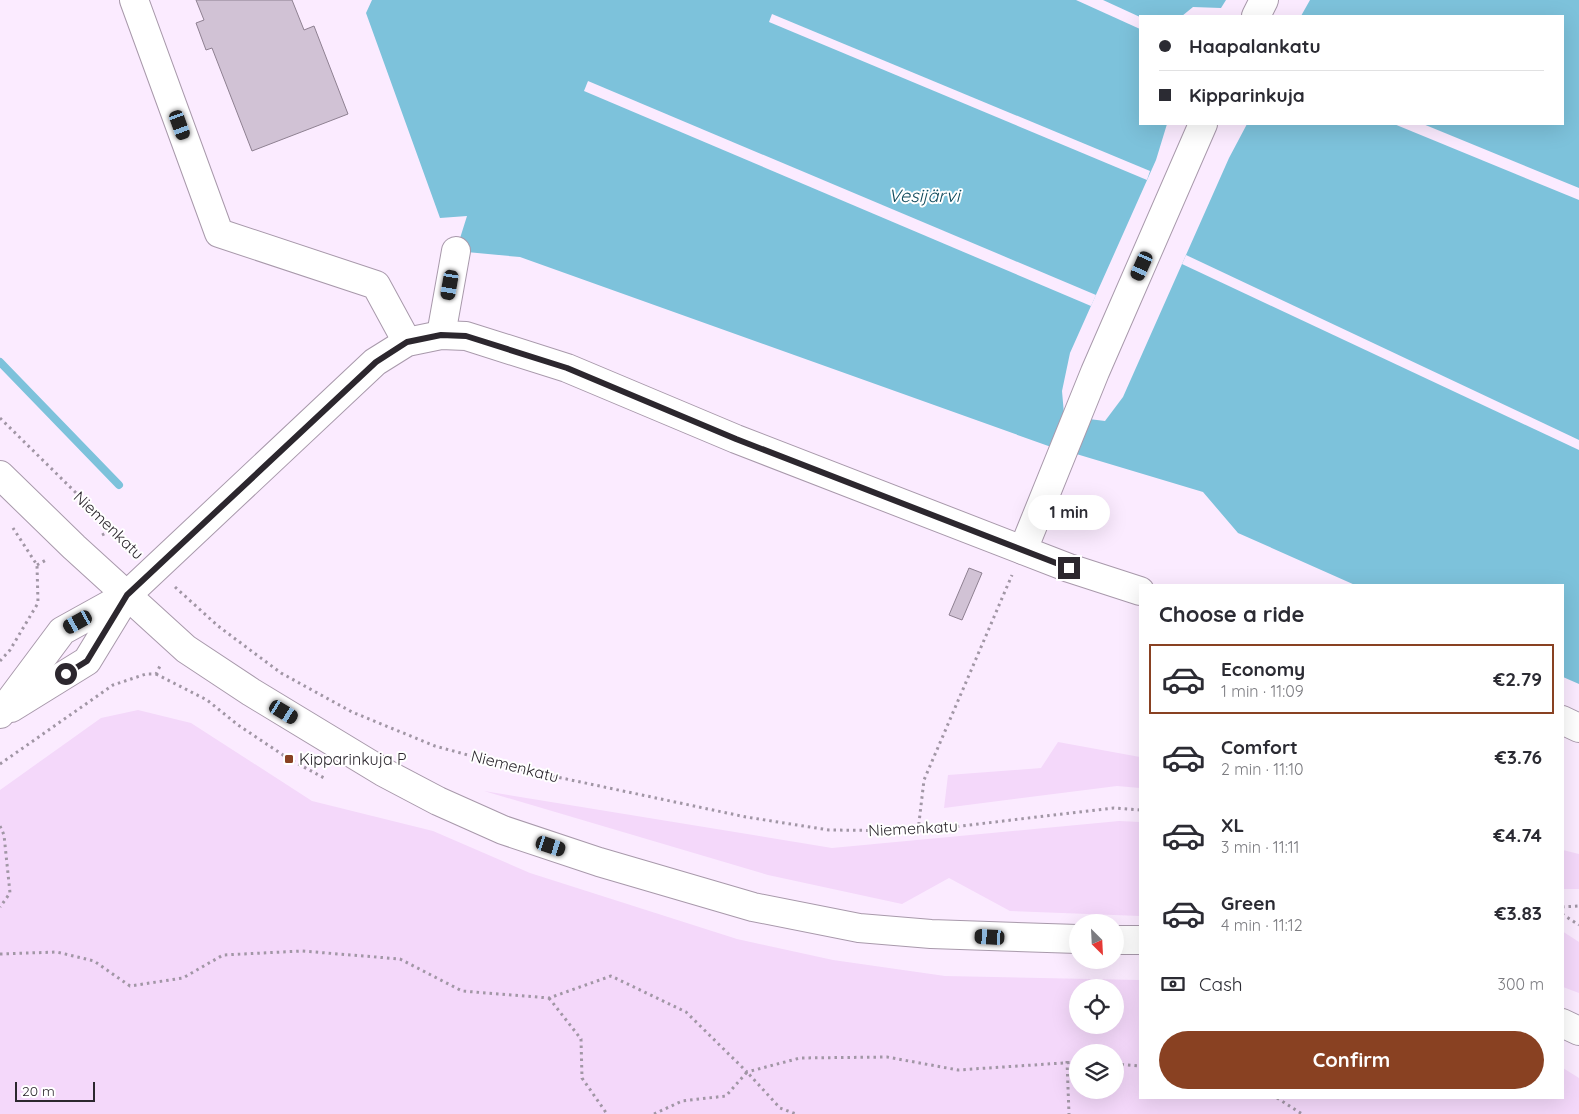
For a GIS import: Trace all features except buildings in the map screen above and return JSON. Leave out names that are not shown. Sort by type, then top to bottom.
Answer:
[{"type":"street","points":[[134,0],[219,232],[376,285],[407,342]]},
{"type":"street","points":[[1256,15],[1264,0]]},
{"type":"street","points":[[1022,550],[1203,125]]},
{"type":"street","points":[[441,335],[456,251]]},
{"type":"street","points":[[0,715],[87,661],[127,595],[376,362],[407,342],[441,335],[466,336],[567,368],[736,439],[1069,568],[1139,591]]},
{"type":"street","points":[[0,474],[127,595],[186,648],[267,702],[383,772],[438,801],[502,830],[599,862],[753,907],[859,928],[940,935],[1069,939]]},
{"type":"street","points":[[0,715],[62,631],[127,595]]},
{"type":"street","points":[[1564,721],[1579,728]]},
{"type":"street","points":[[1124,940],[1139,940]]},
{"type":"street","points":[[1564,1024],[1579,1031]]},
{"type":"path","name":"Niemenkatu","points":[[0,418],[154,569],[218,626],[281,673],[352,712],[435,746],[519,769],[746,817],[829,830],[918,831],[1114,808],[1139,810]]},
{"type":"path","points":[[0,661],[10,650],[38,603],[37,565],[11,525]]},
{"type":"path","points":[[918,831],[924,780],[1022,550]]},
{"type":"path","points":[[156,674],[164,659],[208,637],[218,626]]},
{"type":"path","points":[[0,764],[113,685],[146,674],[156,674],[207,700],[238,725],[289,759],[326,779]]},
{"type":"path","points":[[0,826],[4,835],[10,894],[0,907]]},
{"type":"path","points":[[1564,906],[1579,906]]},
{"type":"path","points":[[1564,915],[1579,925]]},
{"type":"path","points":[[0,954],[57,952],[94,961],[130,986],[183,978],[223,955],[302,951],[400,959],[462,991],[549,998],[611,976],[686,1012],[747,1072],[780,1108],[796,1114]]},
{"type":"path","points":[[549,998],[581,1039],[582,1078],[607,1114]]},
{"type":"path","points":[[654,1114],[682,1101],[726,1096],[747,1072],[800,1058],[887,1057],[958,1070],[1067,1061],[1070,1114]]},
{"type":"path","points":[[1124,1065],[1139,1066]]},
{"type":"path","points":[[1279,1099],[1302,1114]]},
{"type":"shaded area","points":[[138,710],[191,723],[312,801],[433,831],[530,873],[737,939],[833,960],[945,976],[1091,979],[1069,979],[1069,1034],[1124,1034],[1124,980],[1139,980],[1139,1099],[1564,1099],[1564,1069],[1579,1078],[1579,1114],[0,1114],[0,790],[101,718]]},
{"type":"shaded area","points":[[1058,742],[1139,757],[1139,788],[1117,786],[944,808],[948,775],[1041,768]]},
{"type":"shaded area","points":[[484,791],[832,848],[1119,821],[1139,822],[1139,916],[1010,911],[949,878],[902,904],[768,875]]},
{"type":"shaded area","points":[[1564,850],[1579,854],[1579,889],[1564,889]]},
{"type":"shaded area","points":[[1564,932],[1579,942],[1579,993],[1564,987]]},
{"type":"water","name":"Vesijärvi","points":[[372,0],[1226,0],[1221,8],[1193,7],[1183,15],[1139,15],[1139,125],[1167,125],[1156,160],[1070,353],[1062,391],[1064,414],[1054,448],[520,257],[456,251],[467,216],[440,218],[366,13]]},
{"type":"water","points":[[1310,0],[1579,0],[1579,684],[1564,677],[1564,584],[1353,584],[1238,533],[1203,492],[1073,453],[1089,419],[1105,421],[1123,397],[1229,158],[1246,125],[1564,125],[1564,15],[1302,15]]},
{"type":"pier","points":[[1076,0],[1103,0],[1139,17],[1139,29]]},
{"type":"pier","points":[[772,14],[1150,171],[1147,180],[769,22]]},
{"type":"pier","points":[[588,81],[1096,295],[1091,306],[584,91]]},
{"type":"pier","points":[[1396,125],[1425,125],[1579,188],[1579,200]]},
{"type":"pier","points":[[1186,255],[1579,440],[1579,450],[1182,264]]},
{"type":"waterway","points":[[0,362],[119,485]]},
{"type":"place","name":"Kipparinkuja P","points":[[289,759]]},
{"type":"route","points":[[66,674],[87,661],[127,595],[376,362],[407,342],[441,335],[466,336],[567,368],[736,439],[1069,568]]}]
